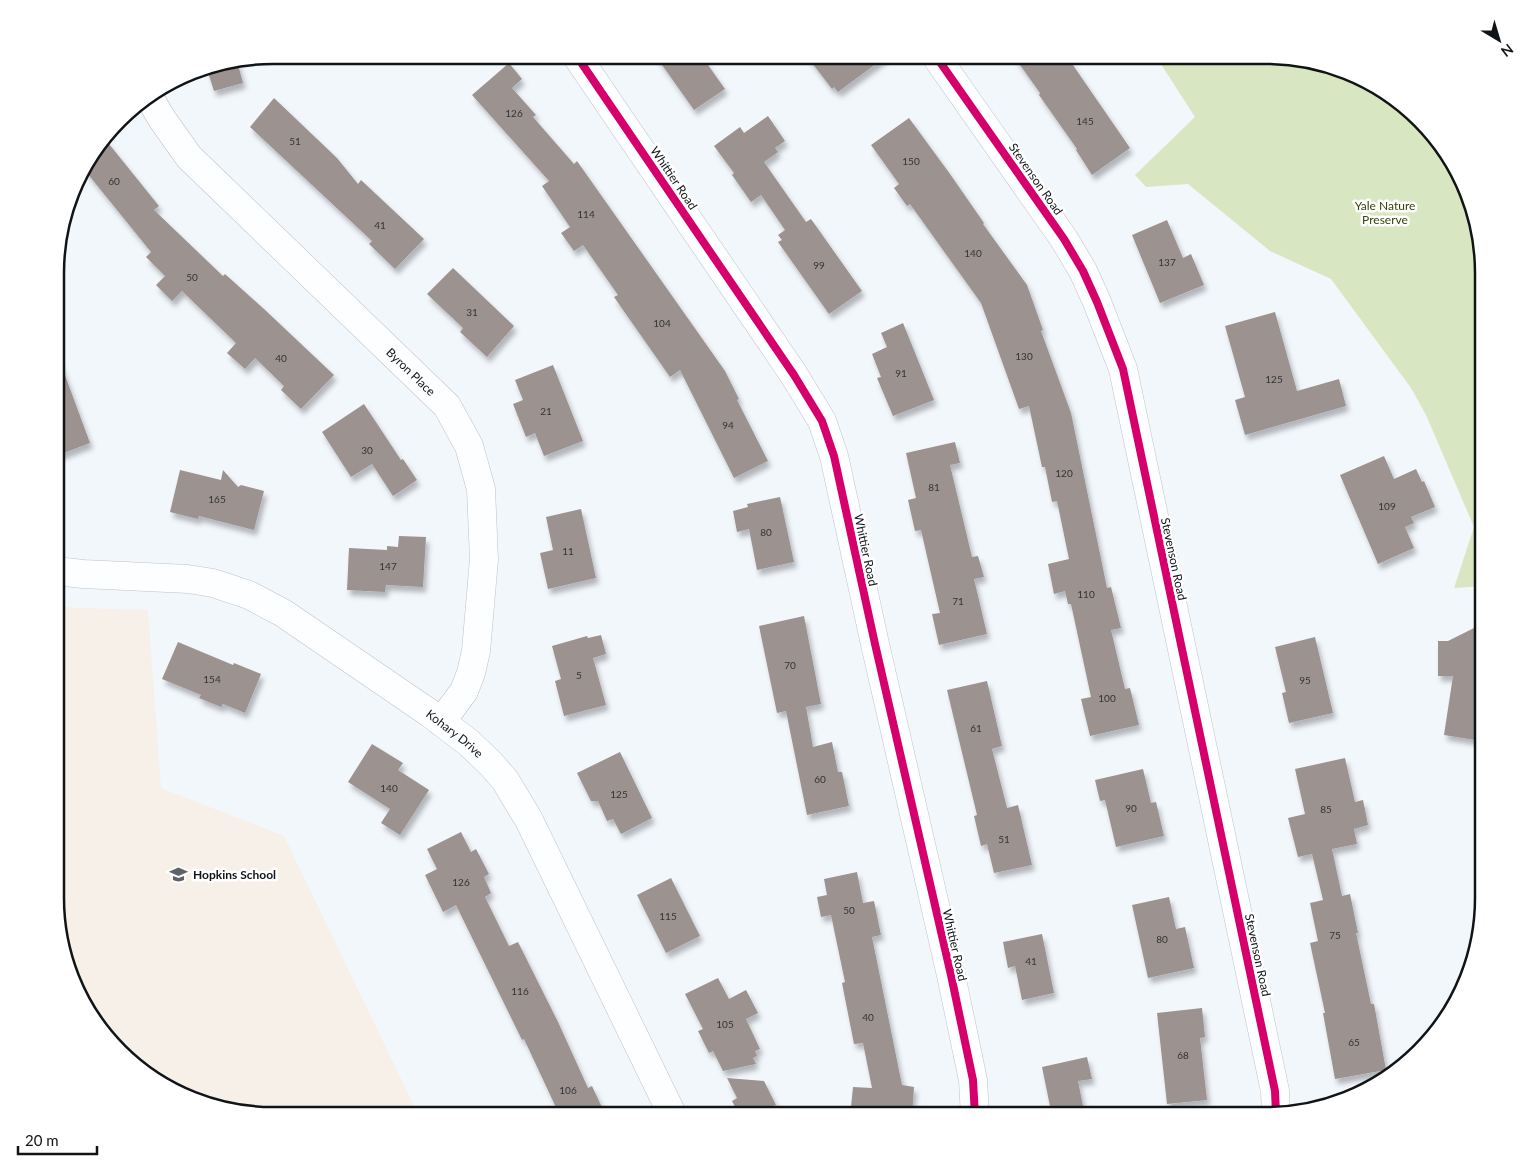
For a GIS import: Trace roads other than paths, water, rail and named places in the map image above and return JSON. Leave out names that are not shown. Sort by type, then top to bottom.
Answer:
[{"type":"street","name":"Whittier Road","points":[[582,64],[794,375],[822,421],[834,456],[877,654],[951,975],[973,1080],[974,1107]]},
{"type":"street","name":"Stevenson Road","points":[[941,64],[1064,239],[1083,271],[1123,369],[1275,1091],[1276,1107]]},
{"type":"street","name":"Byron Place","points":[[152,102],[189,157],[447,406],[469,446],[481,489],[484,559],[476,651],[471,673],[464,691],[441,722]]},
{"type":"street","name":"Kohary Drive","points":[[64,573],[188,579],[213,583],[249,595],[282,613],[469,743],[505,780],[529,820],[669,1107]]},
{"type":"place","name":"Hopkins School","points":[[179,874]]},
{"type":"park label","name":"Yale Nature Preserve","points":[[1385,212]]}]
